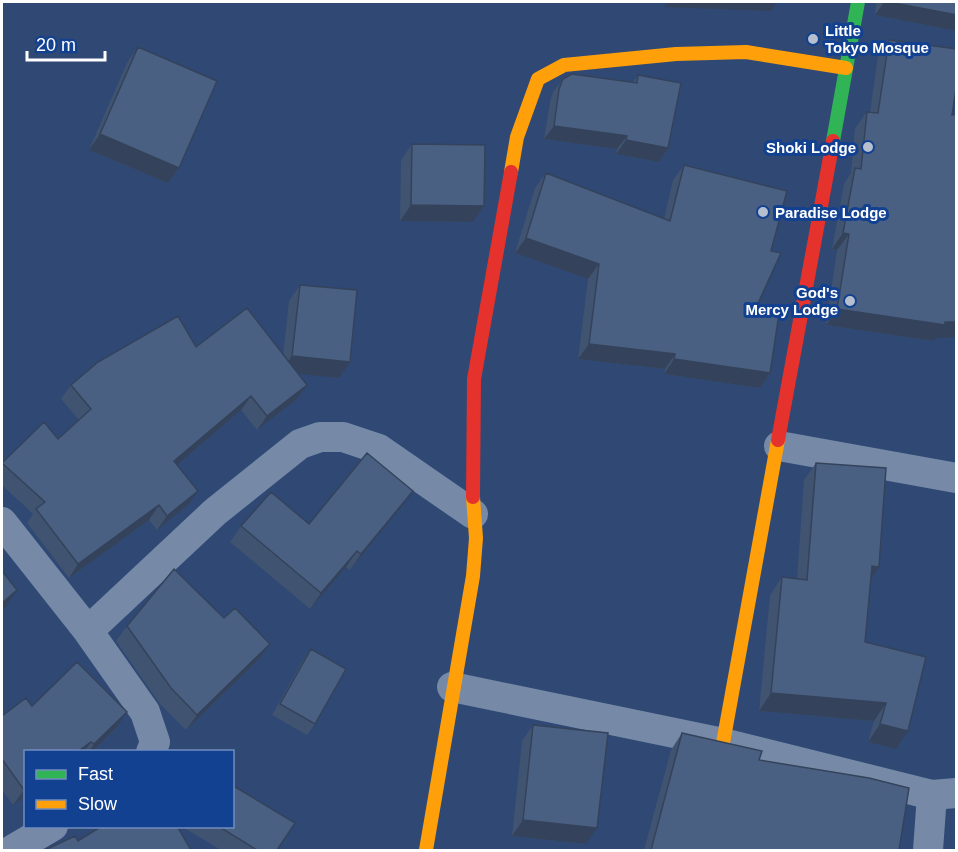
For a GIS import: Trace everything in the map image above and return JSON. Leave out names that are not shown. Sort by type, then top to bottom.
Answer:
[{"type":"street","points":[[723,744],[858,2]]},
{"type":"street","points":[[426,850],[452,687],[468,620],[473,576],[476,538],[471,477],[474,379],[518,137],[538,79],[564,66],[676,54],[746,52],[846,69]]},
{"type":"street","points":[[88,632],[215,512],[300,444],[320,436],[343,436],[379,449],[473,514]]},
{"type":"street","points":[[779,446],[957,478]]},
{"type":"street","points":[[2,522],[88,632],[145,712],[155,742],[152,750]]},
{"type":"street","points":[[452,687],[723,744],[944,794],[928,850]]},
{"type":"street","points":[[12,850],[50,828]]},
{"type":"building","points":[[889,2],[957,2],[957,15]]},
{"type":"building","points":[[889,40],[957,49],[957,82],[952,115],[957,114],[957,322],[945,322],[945,325],[837,309],[849,234],[843,233],[855,168],[861,169],[867,112],[878,113]]},
{"type":"building","points":[[138,47],[217,81],[179,168],[100,134]]},
{"type":"building","points":[[572,74],[637,83],[638,75],[681,83],[668,148],[626,140],[627,136],[554,126],[559,89],[563,79]]},
{"type":"building","points":[[412,144],[485,145],[484,206],[411,205]]},
{"type":"building","points":[[684,165],[787,191],[771,251],[781,253],[755,310],[779,314],[770,373],[674,359],[675,354],[589,344],[599,264],[526,238],[546,173],[670,221]]},
{"type":"building","points":[[300,285],[357,290],[350,362],[292,356]]},
{"type":"building","points":[[247,308],[307,385],[267,416],[251,396],[174,461],[198,491],[167,516],[159,505],[78,564],[36,509],[45,502],[2,463],[44,422],[58,439],[91,409],[71,385],[98,362],[178,316],[196,347]]},
{"type":"building","points":[[367,453],[413,491],[361,554],[357,551],[321,593],[241,526],[271,492],[309,524]]},
{"type":"building","points":[[816,463],[886,468],[879,567],[872,566],[865,642],[926,657],[908,731],[880,724],[886,703],[771,693],[782,577],[807,580]]},
{"type":"building","points":[[174,569],[224,618],[235,608],[270,644],[197,715],[171,688],[127,626]]},
{"type":"building","points":[[2,571],[17,590],[2,603]]},
{"type":"building","points":[[311,649],[346,669],[315,724],[280,704]]},
{"type":"building","points":[[77,662],[127,712],[94,744],[91,742],[80,750],[24,750],[24,790],[2,759],[2,716],[26,698],[32,706]]},
{"type":"building","points":[[533,725],[608,733],[597,828],[523,820]]},
{"type":"building","points":[[682,733],[762,751],[759,760],[869,778],[909,788],[899,850],[651,850]]},
{"type":"building","points":[[234,786],[295,823],[277,850],[257,850],[221,828],[234,828]]},
{"type":"building","points":[[99,828],[178,828],[191,850],[45,850],[75,836],[78,841]]},
{"type":"traffic: fast","points":[[833,141],[858,2]]},
{"type":"traffic: slow","points":[[511,172],[517,137],[538,79],[564,65],[676,54],[746,52],[846,68]]},
{"type":"traffic: slow","points":[[723,743],[778,440]]},
{"type":"traffic: slow","points":[[426,850],[473,576],[476,538],[473,497]]},
{"type":"traffic: jam","points":[[778,440],[833,141]]},
{"type":"traffic: jam","points":[[473,497],[474,379],[511,172]]},
{"type":"place","name":"Little Tokyo Mosque","points":[[813,39]]},
{"type":"place","name":"Shoki Lodge","points":[[868,147]]},
{"type":"place","name":"Paradise Lodge","points":[[763,212]]},
{"type":"place","name":"God's Mercy Lodge","points":[[850,301]]}]
